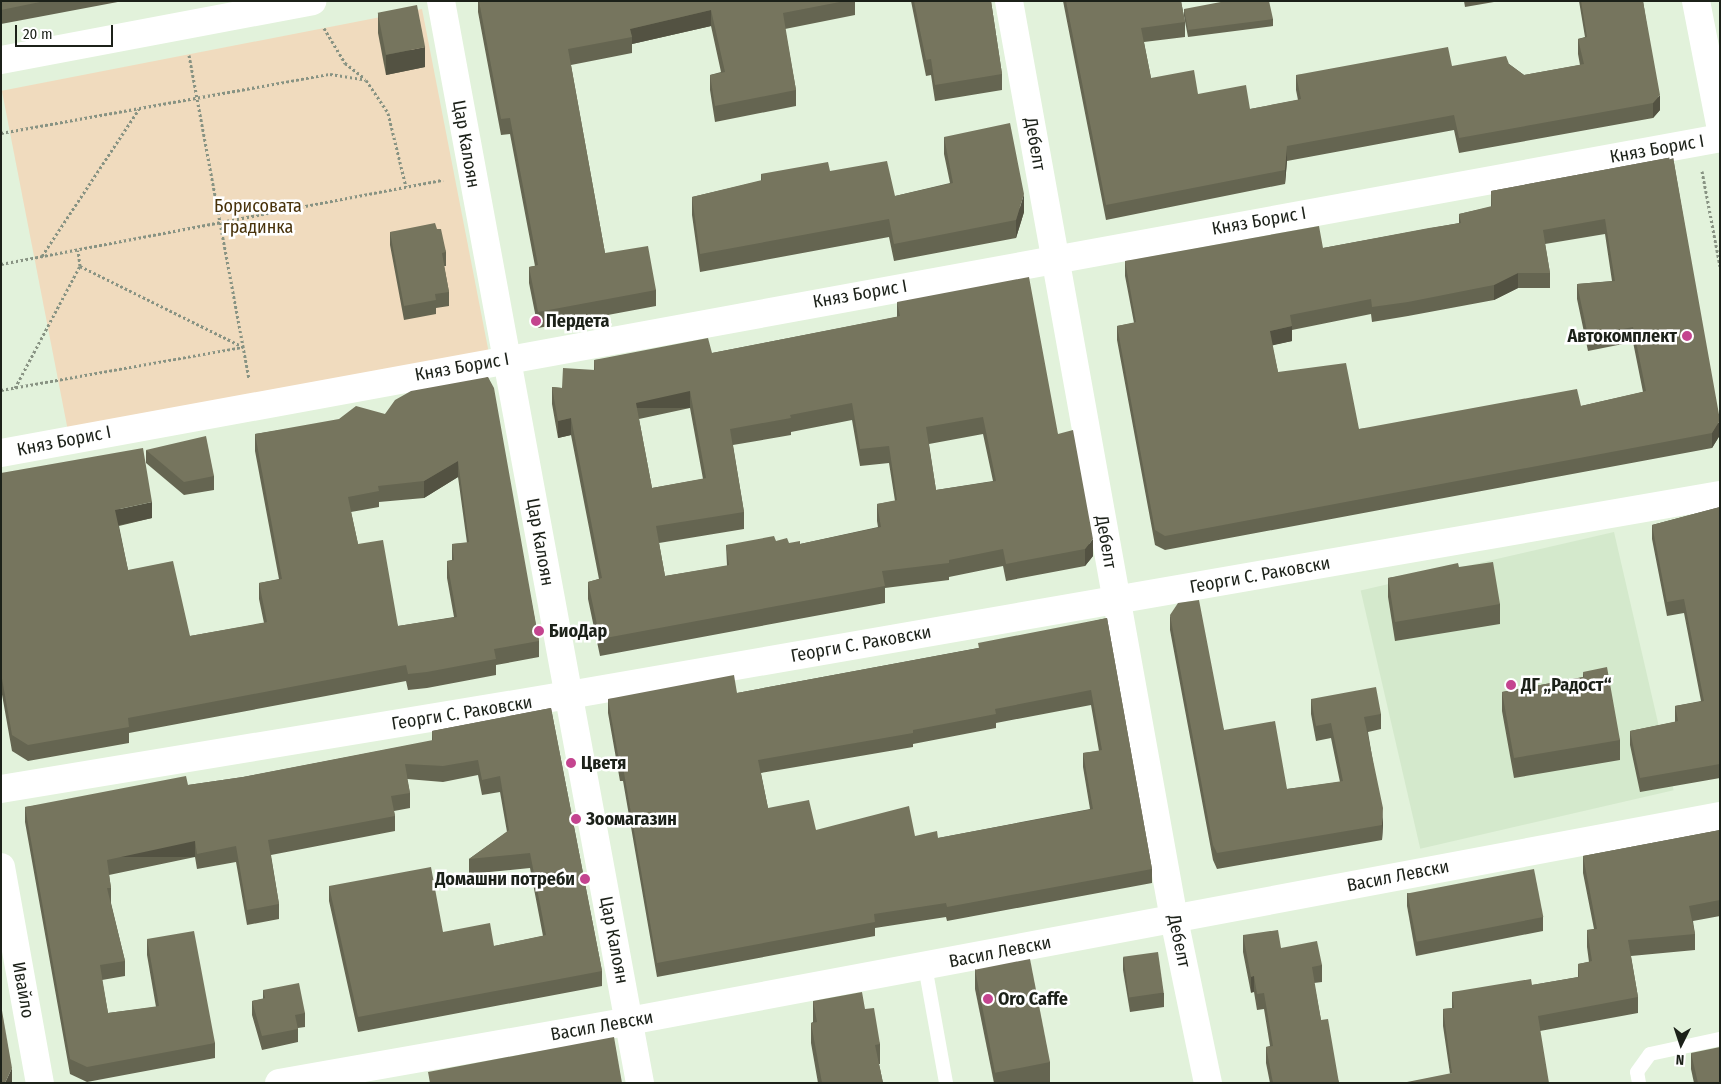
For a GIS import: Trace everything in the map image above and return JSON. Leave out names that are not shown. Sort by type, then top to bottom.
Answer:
[{"type":"street","points":[[1,60],[312,1]]},
{"type":"street","name":"Цар Калоян","points":[[441,1],[640,1083]]},
{"type":"street","name":"Дебелт","points":[[1009,1],[1174,919],[1208,1083]]},
{"type":"street","points":[[1696,1],[1720,124]]},
{"type":"street","name":"Княз Борис I","points":[[1,453],[1055,258],[1720,138]]},
{"type":"street","name":"Георги С. Раковски","points":[[1,789],[569,695],[1720,495]]},
{"type":"street","name":"Васил Левски","points":[[279,1083],[629,1021],[1720,816]]},
{"type":"street","name":"Ивайло","points":[[1,868],[40,1083]]},
{"type":"lane","points":[[925,966],[946,1083]]},
{"type":"lane","points":[[1639,1083],[1637,1072],[1650,1054],[1720,1039]]},
{"type":"path","points":[[323,27],[345,63],[366,80],[388,113],[406,188]]},
{"type":"path","points":[[189,52],[251,388]]},
{"type":"path","points":[[1,133],[330,74],[366,80]]},
{"type":"path","points":[[41,257],[140,108]]},
{"type":"path","points":[[1,264],[454,178]]},
{"type":"path","points":[[15,388],[80,266],[78,250]]},
{"type":"path","points":[[80,266],[243,347]]},
{"type":"path","points":[[1,390],[243,347]]},
{"type":"shaded area","name":"ДГ „Радост“","points":[[1614,532],[1674,790],[1420,849],[1361,590]]},
{"type":"green space","name":"Борисовата градинка","points":[[422,9],[489,353],[69,434],[2,91]]},
{"type":"building","points":[[1,1],[45,1],[1,10]]},
{"type":"building","points":[[479,1],[845,1],[783,13],[796,90],[715,106],[710,75],[725,72],[711,10],[630,29],[632,37],[568,49],[605,253],[648,246],[656,290],[538,312],[529,267],[538,265],[510,118],[501,119]]},
{"type":"building","points":[[914,1],[991,1],[1002,74],[935,85],[931,59],[926,60]]},
{"type":"building","points":[[1066,1],[1181,1],[1185,22],[1141,28],[1151,78],[1194,70],[1198,94],[1246,85],[1250,109],[1301,99],[1296,75],[1448,47],[1452,66],[1506,56],[1509,64],[1524,75],[1584,64],[1578,39],[1587,37],[1581,1],[1643,1],[1660,95],[1653,103],[1459,138],[1454,115],[1287,146],[1285,170],[1106,205]]},
{"type":"building","points":[[1226,1],[1269,1],[1273,19],[1188,30],[1184,9]]},
{"type":"building","points":[[417,5],[425,47],[386,55],[378,13]]},
{"type":"building","points":[[1010,123],[1024,194],[1016,220],[894,244],[889,219],[700,254],[692,197],[762,180],[761,174],[828,162],[830,171],[887,161],[895,196],[953,183],[944,137]]},
{"type":"building","points":[[1673,157],[1720,420],[1712,433],[1165,536],[1155,530],[1117,326],[1136,322],[1125,261],[1319,226],[1323,248],[1461,223],[1459,214],[1492,206],[1491,191]],"holes":[[[1605,219],[1615,281],[1577,284],[1588,336],[1633,327],[1646,391],[1581,406],[1577,389],[1359,429],[1346,363],[1278,372],[1270,331],[1292,326],[1290,315],[1371,299],[1372,307],[1408,302],[1494,285],[1518,273],[1550,273],[1543,230]]]},
{"type":"building","points":[[435,223],[437,229],[441,229],[446,252],[442,253],[449,292],[435,294],[436,300],[404,306],[390,232]]},
{"type":"building","points":[[1029,277],[1058,434],[1073,430],[1093,539],[1085,549],[1006,564],[1003,549],[949,560],[949,563],[882,571],[885,586],[600,639],[588,582],[602,578],[571,418],[558,421],[552,387],[562,388],[563,368],[595,370],[594,360],[708,338],[712,353],[900,316],[897,302]],"holes":[[[690,391],[706,478],[652,488],[636,403]],[[852,403],[860,449],[889,446],[897,500],[877,504],[881,527],[800,544],[800,541],[789,543],[787,538],[776,541],[774,536],[726,545],[729,565],[665,576],[656,526],[744,512],[730,429],[791,418],[790,415]],[[983,417],[996,481],[936,490],[926,427]]]},
{"type":"building","points":[[488,377],[494,388],[539,641],[494,649],[496,659],[427,672],[408,674],[406,665],[128,718],[129,727],[28,745],[12,735],[1,673],[1,473],[143,448],[152,502],[115,510],[128,570],[173,561],[190,636],[267,622],[259,583],[282,579],[255,434],[339,419],[356,406],[385,414],[395,400],[411,391]],"holes":[[[458,461],[469,542],[452,544],[454,560],[447,561],[457,617],[398,626],[383,540],[358,544],[348,497],[379,491],[378,486],[424,481]]]},
{"type":"building","points":[[206,436],[214,476],[184,482],[146,450]]},
{"type":"building","points":[[1720,507],[1720,764],[1640,778],[1630,731],[1678,721],[1675,706],[1704,701],[1684,599],[1667,602],[1652,525]]},
{"type":"building","points":[[1493,562],[1500,604],[1395,622],[1388,578],[1458,563],[1459,567]]},
{"type":"building","points":[[1199,600],[1224,730],[1275,721],[1287,789],[1343,781],[1331,723],[1316,726],[1311,699],[1376,687],[1381,714],[1364,717],[1383,808],[1382,825],[1217,853],[1213,845],[1170,615],[1178,603]]},
{"type":"building","points":[[1107,618],[1152,869],[947,907],[946,903],[874,914],[875,922],[657,963],[623,767],[620,766],[608,699],[734,675],[737,693],[979,648],[978,643]],"holes":[[[1091,690],[1102,750],[1083,753],[1093,809],[938,838],[937,831],[915,836],[909,806],[816,830],[809,800],[768,808],[758,760],[913,733],[913,730],[996,714],[995,709]]]},
{"type":"building","points":[[1607,667],[1620,740],[1514,758],[1502,692],[1584,677],[1583,672]]},
{"type":"building","points":[[551,708],[602,971],[358,1017],[329,886],[431,867],[443,932],[490,923],[494,946],[546,935],[530,853],[469,859],[509,830],[500,776],[482,780],[478,760],[443,766],[405,764],[410,793],[391,796],[395,816],[268,840],[279,904],[247,910],[236,846],[197,854],[195,841],[107,860],[111,888],[107,888],[125,961],[100,965],[108,1013],[159,1006],[147,939],[194,931],[215,1043],[87,1067],[70,1059],[25,807],[186,776],[188,785],[243,777],[433,740],[432,731]]},
{"type":"building","points":[[1720,830],[1720,900],[1689,906],[1695,934],[1628,940],[1638,997],[1538,1016],[1549,1083],[1402,1083],[1452,1073],[1443,1009],[1454,1008],[1452,992],[1531,979],[1532,985],[1579,977],[1578,964],[1592,961],[1587,930],[1597,929],[1583,856]]},
{"type":"building","points":[[1534,869],[1543,917],[1417,942],[1407,894]]},
{"type":"building","points":[[1278,930],[1281,948],[1317,941],[1322,965],[1312,967],[1321,1020],[1328,1019],[1339,1083],[1273,1083],[1266,1047],[1273,1046],[1264,993],[1257,994],[1254,976],[1251,977],[1243,935]]},
{"type":"building","points":[[1158,952],[1164,993],[1129,997],[1123,957]]},
{"type":"building","points":[[1030,959],[1050,1062],[995,1073],[975,970]]},
{"type":"building","points":[[299,983],[305,1013],[295,1015],[298,1029],[262,1036],[252,1001],[265,998],[263,990]]},
{"type":"building","points":[[862,992],[865,1009],[874,1008],[880,1044],[875,1045],[883,1083],[822,1083],[811,1023],[817,1022],[813,1001]]},
{"type":"building","points":[[1,1005],[12,1068],[5,1083],[1,1083]]},
{"type":"building","points":[[614,1037],[622,1083],[430,1083],[428,1072]]},
{"type":"building","points":[[1720,1047],[1720,1083],[1698,1083],[1691,1053]]},
{"type":"place","name":"Пердета","points":[[536,321]]},
{"type":"place","name":"Автокомплект","points":[[1687,336]]},
{"type":"place","name":"БиоДар","points":[[539,631]]},
{"type":"place","name":"ДГ „Радост“","points":[[1511,685]]},
{"type":"place","name":"Цветя","points":[[571,763]]},
{"type":"place","name":"Зоомагазин","points":[[576,819]]},
{"type":"place","name":"Домашни потреби","points":[[585,879]]},
{"type":"place","name":"Oro Caffe","points":[[988,999]]}]
